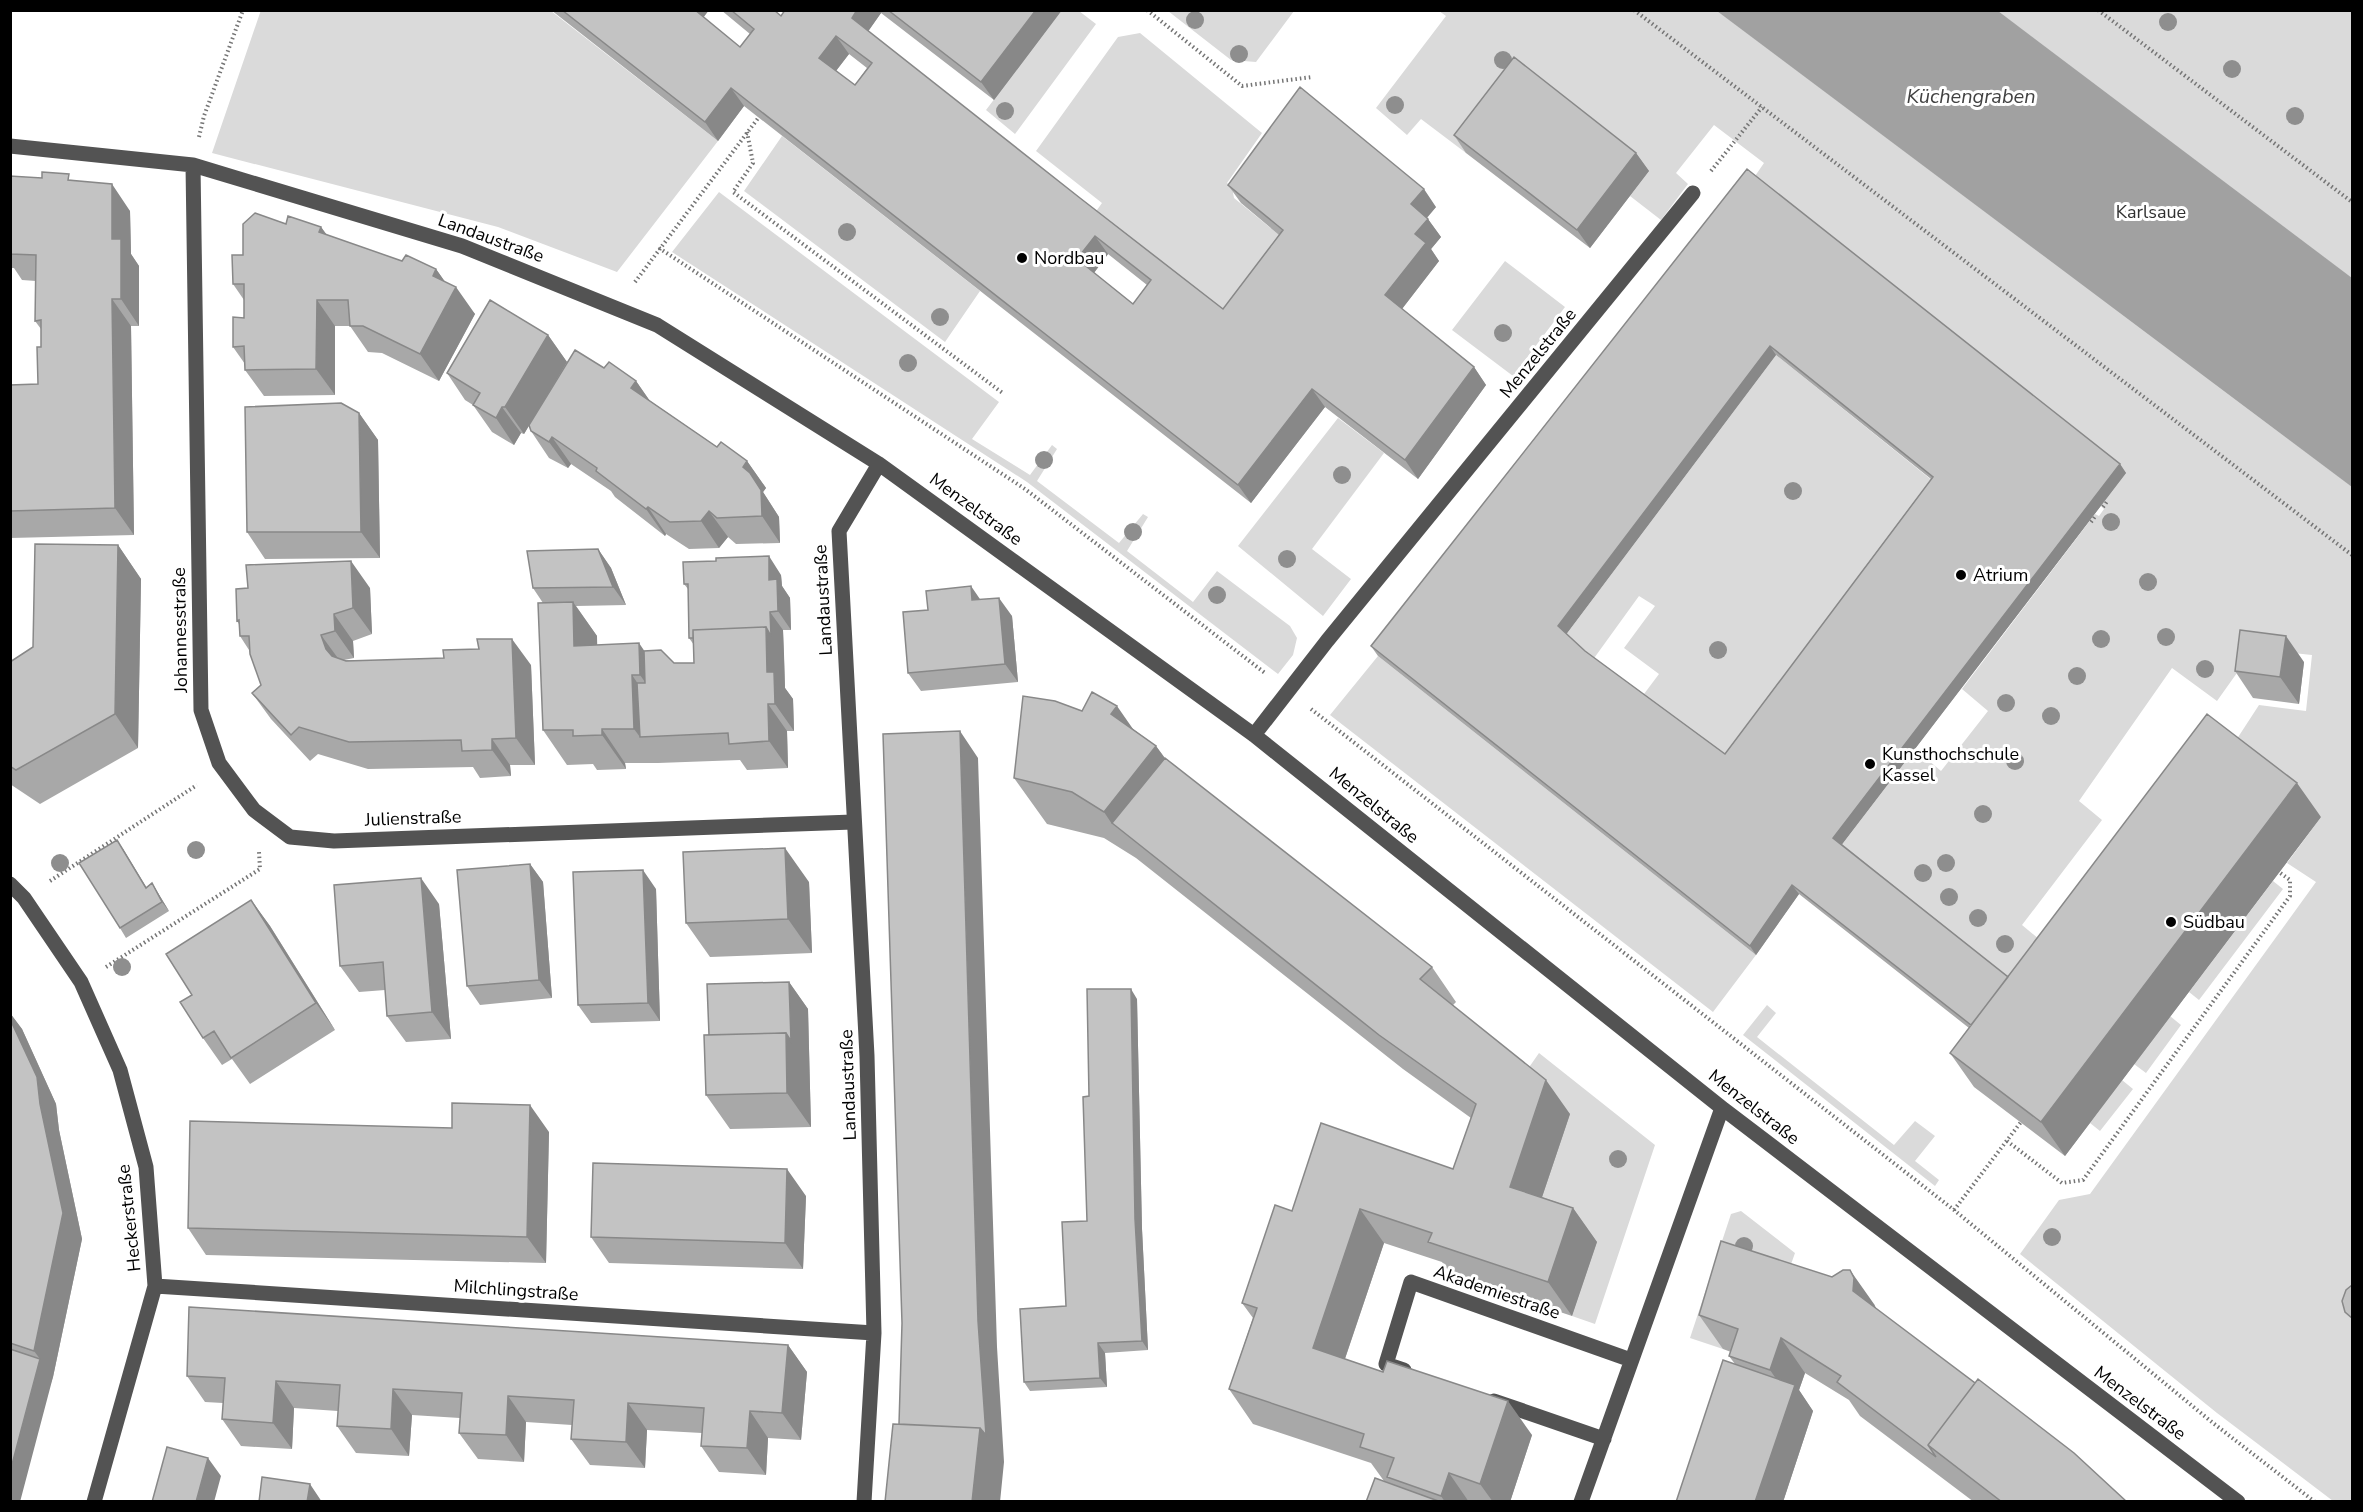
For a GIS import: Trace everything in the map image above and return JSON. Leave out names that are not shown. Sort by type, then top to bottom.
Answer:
[{"type":"street","name":"Landaustraße","points":[[10,146],[193,165],[462,246],[657,325],[879,464],[839,531],[867,1056],[873,1333],[864,1502]]},
{"type":"street","name":"Johannesstraße","points":[[193,165],[201,710],[219,763],[254,810]]},
{"type":"street","name":"Menzelstraße","points":[[1254,735],[1693,193]]},
{"type":"street","name":"Menzelstraße","points":[[879,464],[1254,735],[1722,1108],[2238,1502]]},
{"type":"street","name":"Julienstraße","points":[[254,810],[290,837],[334,841],[854,822]]},
{"type":"street","name":"Heckerstraße","points":[[10,884],[24,898],[81,982],[120,1070],[146,1167],[155,1286],[94,1502]]},
{"type":"street","points":[[1581,1502],[1722,1108]]},
{"type":"street","name":"Akademiestraße","points":[[1418,1375],[1386,1364],[1411,1282],[1631,1360]]},
{"type":"street","name":"Milchlingstraße","points":[[155,1286],[873,1333]]},
{"type":"street","points":[[1484,1398],[1604,1439]]},
{"type":"path","points":[[193,165],[204,116],[243,10]]},
{"type":"path","points":[[1147,10],[1242,86],[1312,77]]},
{"type":"path","points":[[1634,10],[2352,555]]},
{"type":"path","points":[[2098,10],[2352,202]]},
{"type":"path","points":[[1693,193],[1762,106]]},
{"type":"path","points":[[617,308],[659,248],[759,117]]},
{"type":"path","points":[[747,132],[753,164],[733,192],[1004,394]]},
{"type":"path","points":[[659,248],[1025,489],[1954,1210],[2213,1424],[2315,1502]]},
{"type":"path","points":[[2103,507],[2108,500]]},
{"type":"path","points":[[2091,522],[2097,515]]},
{"type":"path","points":[[24,898],[201,783]]},
{"type":"path","points":[[81,982],[260,869],[254,810]]},
{"type":"path","points":[[2007,1141],[2062,1183],[2083,1180],[2290,896],[2290,880],[2279,872]]},
{"type":"path","points":[[1954,1210],[2021,1122]]},
{"type":"green space","points":[[261,10],[551,11],[718,141],[617,272],[498,227],[212,153]]},
{"type":"green space","points":[[1061,11],[1079,11],[1096,24],[1015,134],[986,110]]},
{"type":"green space","points":[[1168,11],[1294,11],[1256,62],[1231,60]]},
{"type":"green space","name":"Karlsaue","points":[[1439,11],[2352,11],[2352,1501],[2333,1501],[2217,1413],[2020,1254],[2059,1200],[2090,1194],[2316,882],[2287,863],[2321,817],[2231,748],[2259,705],[2306,711],[2312,655],[2254,649],[2217,701],[2172,668],[2079,801],[2102,820],[2022,925],[2068,963],[2037,1004],[1840,847],[1915,749],[1941,771],[1988,711],[1962,689],[2095,514],[2099,516],[2104,509],[1753,179],[1764,163],[1714,125],[1676,173],[1688,184],[1661,220],[1630,196],[1649,171],[1466,153],[1421,119],[1407,135],[1376,108],[1446,16]]},
{"type":"green space","points":[[1140,33],[1262,133],[1227,183],[1232,187],[1234,198],[1295,248],[1236,327],[1092,217],[1102,203],[1036,151],[1118,37]]},
{"type":"green space","points":[[782,136],[980,291],[945,342],[744,191]]},
{"type":"green space","points":[[719,192],[999,402],[972,439],[1030,475],[1052,445],[1057,449],[1037,481],[1119,543],[1143,514],[1148,517],[1127,551],[1193,602],[1217,571],[1290,626],[1297,638],[1293,655],[1278,674],[1027,482],[672,252]]},
{"type":"green space","points":[[1505,261],[1565,307],[1513,376],[1452,330]]},
{"type":"green space","points":[[1776,355],[1939,486],[1731,763],[1641,698],[1659,674],[1624,648],[1655,606],[1639,596],[1592,661],[1565,636]]},
{"type":"green space","points":[[1338,418],[1384,453],[1312,549],[1351,579],[1323,616],[1238,546]]},
{"type":"green space","points":[[1378,656],[1756,955],[1713,1012],[1330,715]]},
{"type":"green space","points":[[2273,881],[2283,889],[2199,1000],[2189,992]]},
{"type":"green space","points":[[1767,1005],[1776,1013],[1757,1037],[1894,1145],[1915,1121],[1935,1136],[1915,1161],[1939,1180],[1935,1186],[1743,1035]]},
{"type":"green space","points":[[2170,1016],[2181,1025],[2146,1073],[2134,1064]]},
{"type":"green space","points":[[1539,1053],[1655,1145],[1595,1324],[1572,1316],[1597,1242],[1534,1221],[1523,1076]]},
{"type":"green space","points":[[2122,1080],[2133,1089],[2100,1131],[2090,1123]]},
{"type":"green space","points":[[1741,1211],[1795,1253],[1783,1287],[1723,1349],[1690,1338],[1731,1214]]},
{"type":"water","name":"Küchengraben","points":[[1717,11],[1998,11],[2352,278],[2352,487]]},
{"type":"building","name":"Nordbau","points":[[562,10],[695,10],[740,47],[754,29],[731,10],[774,10],[781,16],[785,10],[857,10],[852,18],[1223,309],[1283,230],[1228,185],[1300,87],[1424,189],[1411,204],[1428,219],[1415,234],[1426,243],[1385,295],[1474,367],[1405,460],[1312,389],[1238,485],[731,88],[705,122]],"holes":[[[836,36],[872,63],[855,85],[819,58]],[[1095,236],[1151,280],[1133,304],[1077,259]]]},
{"type":"building","points":[[888,10],[1036,10],[981,82]]},
{"type":"building","points":[[1514,57],[1636,153],[1577,230],[1454,135]]},
{"type":"building","name":"Atrium","points":[[1747,169],[2120,464],[1833,838],[2008,977],[1971,1025],[1792,885],[1750,946],[1371,646]],"holes":[[[1770,346],[1933,477],[1725,754],[1585,651],[1558,626]]]},
{"type":"building","points":[[42,172],[69,174],[68,180],[112,184],[112,239],[121,239],[121,299],[112,299],[115,508],[10,511],[10,385],[38,384],[37,347],[41,347],[41,320],[35,321],[36,255],[10,254],[10,176],[42,178]]},
{"type":"building","points":[[255,213],[286,224],[288,216],[321,227],[319,232],[402,261],[406,255],[436,269],[433,276],[456,287],[420,354],[363,326],[350,326],[348,300],[317,300],[316,369],[245,370],[244,346],[233,347],[233,317],[244,318],[244,284],[233,284],[232,255],[243,255],[243,224]]},
{"type":"building","points":[[490,300],[548,335],[496,418],[473,405],[480,393],[447,373]]},
{"type":"building","points":[[575,350],[604,368],[609,362],[636,381],[631,388],[717,447],[721,442],[747,461],[743,467],[750,473],[761,490],[762,516],[717,518],[709,511],[701,521],[670,522],[648,507],[646,509],[596,471],[597,468],[552,437],[549,442],[531,431],[529,425]]},
{"type":"building","points":[[341,403],[359,413],[361,532],[247,532],[245,407]]},
{"type":"building","points":[[35,544],[118,545],[115,714],[16,770],[10,766],[10,662],[33,647]]},
{"type":"building","points":[[598,549],[613,587],[533,588],[527,551]]},
{"type":"building","points":[[769,556],[769,580],[777,579],[778,611],[770,612],[771,636],[766,627],[693,630],[693,638],[689,638],[688,584],[684,584],[683,562]]},
{"type":"building","points":[[351,561],[353,608],[334,614],[335,631],[321,635],[326,649],[332,656],[346,661],[444,658],[443,650],[479,649],[477,639],[512,639],[516,738],[492,739],[492,750],[462,751],[461,740],[349,742],[299,727],[291,735],[252,693],[261,685],[250,654],[249,636],[240,636],[236,589],[248,588],[246,565]]},
{"type":"building","points":[[971,586],[972,600],[999,598],[1005,664],[908,673],[903,612],[928,610],[926,591]]},
{"type":"building","points":[[573,602],[574,646],[639,643],[640,675],[632,675],[634,729],[602,729],[602,735],[573,736],[573,730],[543,730],[538,603]]},
{"type":"building","points":[[766,627],[767,672],[774,672],[775,704],[768,704],[769,741],[729,744],[728,733],[640,737],[637,683],[645,683],[644,651],[661,650],[674,663],[694,663],[693,630]]},
{"type":"building","points":[[2240,630],[2286,636],[2280,677],[2235,671]]},
{"type":"building","points":[[1092,692],[1117,706],[1111,714],[1156,746],[1104,812],[1072,792],[1014,778],[1023,696],[1055,701],[1082,711]]},
{"type":"building","name":"Südbau","points":[[2207,714],[2297,783],[2041,1122],[1950,1053]]},
{"type":"building","points":[[960,731],[978,1321],[986,1435],[980,1428],[899,1424],[902,1323],[883,734]]},
{"type":"building","points":[[1165,758],[1432,967],[1420,979],[1546,1080],[1510,1187],[1573,1208],[1548,1282],[1428,1242],[1432,1233],[1360,1209],[1313,1348],[1383,1372],[1387,1361],[1508,1401],[1480,1484],[1449,1473],[1441,1496],[1387,1477],[1394,1458],[1360,1447],[1364,1434],[1229,1389],[1257,1308],[1242,1303],[1275,1205],[1292,1211],[1321,1123],[1453,1169],[1476,1104],[1379,1035],[1112,823]]},
{"type":"building","points":[[117,840],[146,888],[152,883],[162,902],[120,928],[79,863]]},
{"type":"building","points":[[785,848],[788,919],[686,923],[683,852]]},
{"type":"building","points":[[530,864],[539,980],[467,986],[457,870]]},
{"type":"building","points":[[643,870],[648,1003],[578,1005],[573,872]]},
{"type":"building","points":[[421,878],[432,1012],[387,1016],[383,962],[340,966],[334,885]]},
{"type":"building","points":[[251,900],[316,1003],[231,1058],[214,1031],[203,1038],[180,1002],[192,995],[166,954]]},
{"type":"building","points":[[789,982],[791,1041],[786,1033],[709,1035],[707,984]]},
{"type":"building","points":[[1087,989],[1131,989],[1135,1219],[1142,1341],[1098,1343],[1100,1378],[1024,1382],[1020,1309],[1066,1306],[1062,1222],[1087,1221],[1083,1097],[1089,1096]]},
{"type":"building","points":[[10,1019],[37,1077],[40,1104],[63,1213],[34,1351],[10,1343]]},
{"type":"building","points":[[786,1033],[787,1093],[706,1095],[704,1035]]},
{"type":"building","points":[[452,1103],[530,1105],[527,1237],[188,1228],[190,1121],[452,1128]]},
{"type":"building","points":[[593,1163],[787,1169],[785,1243],[591,1237]]},
{"type":"building","points":[[1721,1241],[1832,1277],[1843,1270],[1850,1270],[1854,1278],[1853,1291],[1975,1383],[1928,1445],[1936,1457],[1837,1382],[1841,1376],[1781,1338],[1770,1370],[1729,1356],[1738,1329],[1699,1315]]},
{"type":"building","points":[[2352,1285],[2352,1318],[2345,1312],[2342,1301],[2346,1290]]},
{"type":"building","points":[[189,1307],[788,1345],[782,1413],[750,1411],[747,1448],[701,1446],[704,1408],[628,1403],[626,1442],[571,1439],[574,1400],[508,1396],[506,1435],[459,1433],[462,1393],[393,1389],[391,1429],[337,1426],[340,1385],[276,1381],[273,1423],[222,1419],[225,1378],[187,1376]]},
{"type":"building","points":[[10,1349],[40,1359],[10,1472]]},
{"type":"building","points":[[1723,1360],[1795,1385],[1755,1502],[1676,1502]]},
{"type":"building","points":[[1978,1379],[2074,1453],[2127,1502],[2002,1502],[1928,1445]]},
{"type":"building","points":[[893,1424],[980,1428],[972,1502],[885,1502]]},
{"type":"building","points":[[167,1447],[208,1458],[196,1502],[152,1502]]},
{"type":"building","points":[[262,1477],[310,1484],[307,1502],[259,1502]]},
{"type":"building","points":[[1375,1478],[1441,1502],[1366,1502]]},
{"type":"place","name":"Nordbau","points":[[1022,258]]},
{"type":"place","name":"Atrium","points":[[1961,575]]},
{"type":"place","name":"Kunsthochschule Kassel","points":[[1870,764]]},
{"type":"place","name":"Südbau","points":[[2171,922]]}]
